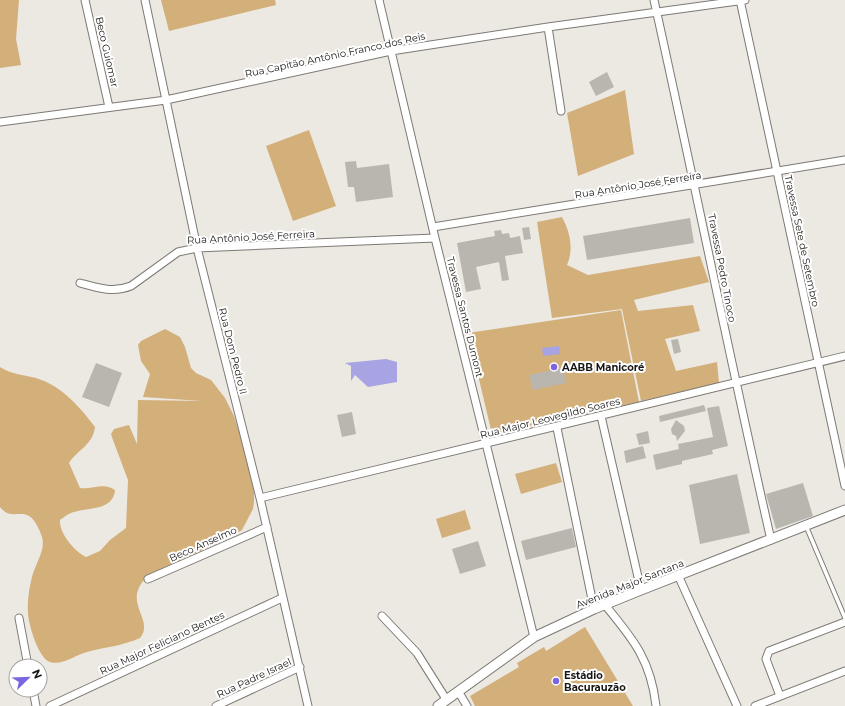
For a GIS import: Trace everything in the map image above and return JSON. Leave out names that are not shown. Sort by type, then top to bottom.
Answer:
[{"type":"street","name":"Beco Guiomar","points":[[85,0],[109,107]]},
{"type":"street","name":"Rua Dom Pedro II","points":[[145,0],[196,248],[260,498],[308,706]]},
{"type":"street","name":"Travessa Santos Dumont","points":[[379,0],[435,238],[534,637]]},
{"type":"street","name":"Travessa Pedro Tinoco","points":[[654,0],[696,186],[735,382],[771,540]]},
{"type":"street","name":"Rua Capitão Antônio Franco dos Reis","points":[[0,122],[166,100],[391,51],[742,0]]},
{"type":"street","name":"Travessa Sete de Setembro","points":[[742,0],[845,486]]},
{"type":"street","points":[[548,27],[561,111]]},
{"type":"street","name":"Rua Antônio José Ferreira","points":[[433,227],[696,186],[845,160]]},
{"type":"street","name":"Rua Antônio José Ferreira","points":[[80,283],[108,290],[123,289],[131,286],[178,252],[196,248],[435,238]]},
{"type":"street","name":"Rua Major Leovegildo Soares","points":[[260,498],[557,428],[735,382],[845,356]]},
{"type":"street","points":[[601,416],[641,590]]},
{"type":"street","points":[[557,428],[594,609]]},
{"type":"street","name":"Avenida Major Santana","points":[[438,706],[534,637],[594,609],[845,510]]},
{"type":"street","name":"Beco Anselmo","points":[[148,579],[267,527]]},
{"type":"street","points":[[678,575],[737,706]]},
{"type":"street","name":"Rua Major Feliciano Bentes","points":[[50,706],[282,598]]},
{"type":"street","points":[[605,605],[640,650],[647,666],[656,706]]},
{"type":"street","points":[[382,616],[417,653],[446,699]]},
{"type":"street","points":[[19,618],[26,658]]},
{"type":"street","points":[[780,696],[766,659],[769,651],[845,622]]},
{"type":"street","name":"Rua Padre Israel","points":[[216,706],[300,667]]},
{"type":"street","points":[[755,706],[845,671]]},
{"type":"street","points":[[458,691],[467,706]]},
{"type":"lane","points":[[806,526],[845,618]]},
{"type":"shaded area","points":[[0,0],[19,0],[16,39],[21,65],[0,68]]},
{"type":"shaded area","points":[[161,0],[275,0],[276,5],[169,31]]},
{"type":"shaded area","points":[[625,90],[634,154],[578,176],[567,113]]},
{"type":"shaded area","points":[[309,130],[336,206],[293,221],[266,146]]},
{"type":"shaded area","points":[[562,217],[569,235],[571,247],[567,265],[588,275],[700,256],[709,282],[634,300],[638,311],[693,305],[700,331],[665,339],[676,371],[717,362],[719,383],[641,401],[622,309],[552,318],[537,222]]},
{"type":"shaded area","name":"AABB Manicoré","points":[[621,310],[639,402],[492,434],[468,333]]},
{"type":"shaded area","points":[[165,329],[180,337],[185,347],[191,368],[196,373],[211,380],[225,398],[234,416],[254,484],[253,509],[242,530],[229,538],[150,574],[141,584],[137,593],[137,601],[144,624],[144,631],[140,638],[120,645],[82,653],[59,663],[50,662],[38,648],[32,633],[28,614],[30,586],[33,572],[43,547],[42,537],[32,518],[27,515],[11,514],[0,507],[0,367],[13,373],[36,378],[62,391],[76,404],[95,427],[94,433],[88,443],[72,458],[69,463],[80,488],[102,486],[111,488],[115,490],[113,497],[110,502],[105,505],[80,510],[67,515],[60,520],[60,525],[68,541],[77,551],[86,557],[100,551],[110,540],[126,528],[128,480],[111,434],[114,429],[129,425],[137,444],[138,400],[202,401],[143,397],[150,374],[141,361],[138,345],[141,341]]},
{"type":"shaded area","points":[[559,346],[560,354],[543,356],[542,348]]},
{"type":"shaded area","points":[[386,359],[397,362],[397,382],[368,387],[355,375],[351,381],[351,366],[345,363]]},
{"type":"shaded area","points":[[556,463],[562,482],[521,494],[515,474]]},
{"type":"shaded area","points":[[465,510],[471,529],[442,538],[436,519]]},
{"type":"shaded area","name":"Estádio Bacurauzão","points":[[585,627],[633,706],[475,706],[470,696],[519,667],[517,663],[544,647],[546,651]]},
{"type":"building","points":[[607,72],[614,87],[596,96],[589,82]]},
{"type":"building","points":[[356,161],[357,168],[389,164],[393,197],[356,202],[354,187],[348,187],[345,162]]},
{"type":"building","points":[[690,218],[694,243],[587,260],[583,236]]},
{"type":"building","points":[[529,227],[531,239],[524,240],[522,228]]},
{"type":"building","points":[[501,230],[502,234],[509,233],[510,238],[520,236],[523,253],[505,256],[509,280],[502,281],[499,262],[476,267],[481,289],[466,292],[457,243],[495,236],[494,231]]},
{"type":"building","points":[[678,339],[681,352],[674,354],[671,340]]},
{"type":"building","points":[[96,363],[122,373],[109,407],[82,397]]},
{"type":"building","points":[[563,368],[566,383],[533,390],[529,375]]},
{"type":"building","points":[[704,405],[706,411],[660,422],[659,416]]},
{"type":"building","points":[[719,406],[728,446],[712,450],[713,454],[682,461],[682,464],[656,470],[653,455],[679,449],[678,444],[713,437],[707,408]]},
{"type":"building","points":[[352,412],[356,434],[342,437],[337,415]]},
{"type":"building","points":[[676,420],[684,426],[685,431],[677,441],[676,436],[672,434],[671,429]]},
{"type":"building","points":[[648,431],[650,443],[639,445],[636,434]]},
{"type":"building","points":[[643,446],[646,458],[626,463],[624,451]]},
{"type":"building","points":[[737,474],[750,533],[700,544],[689,485]]},
{"type":"building","points":[[803,483],[813,516],[776,529],[766,494]]},
{"type":"building","points":[[572,528],[576,547],[526,560],[521,541]]},
{"type":"building","points":[[478,541],[486,566],[460,574],[452,549]]},
{"type":"place","name":"AABB Manicoré","points":[[554,367]]},
{"type":"place","name":"Estádio Bacurauzão","points":[[556,681]]}]
